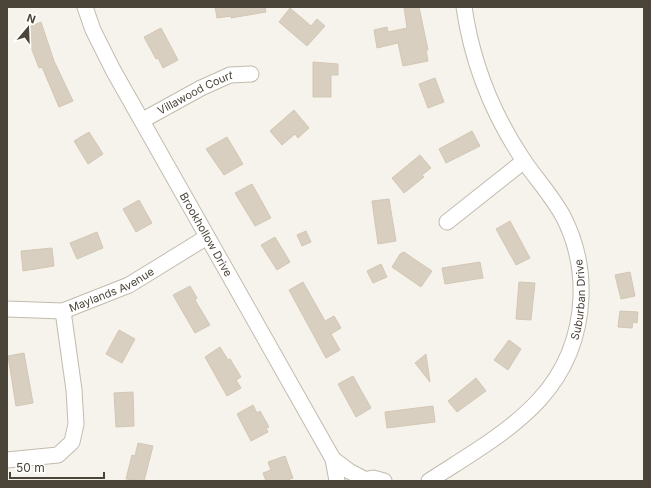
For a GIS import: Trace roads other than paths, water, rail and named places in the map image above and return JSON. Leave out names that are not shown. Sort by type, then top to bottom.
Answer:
[{"type":"street","name":"Brookhollow Drive","points":[[85,7],[93,30],[113,70],[143,120],[207,237],[334,459],[338,481]]},
{"type":"street","name":"Suburban Drive","points":[[429,481],[500,434],[541,399],[550,389],[560,373],[572,347],[578,325],[581,284],[574,243],[564,219],[552,199],[524,161],[491,101],[474,54],[464,7]]},
{"type":"street","name":"Villawood Court","points":[[143,120],[201,88],[230,75],[251,74]]},
{"type":"street","points":[[447,222],[524,161]]},
{"type":"street","name":"Maylands Avenue","points":[[7,309],[63,311],[129,285],[207,237]]},
{"type":"street","points":[[7,460],[58,455],[72,442],[76,424],[74,390],[63,311]]},
{"type":"street","name":"Brookhollow Drive","points":[[334,459],[361,480],[372,478],[384,481]]}]
